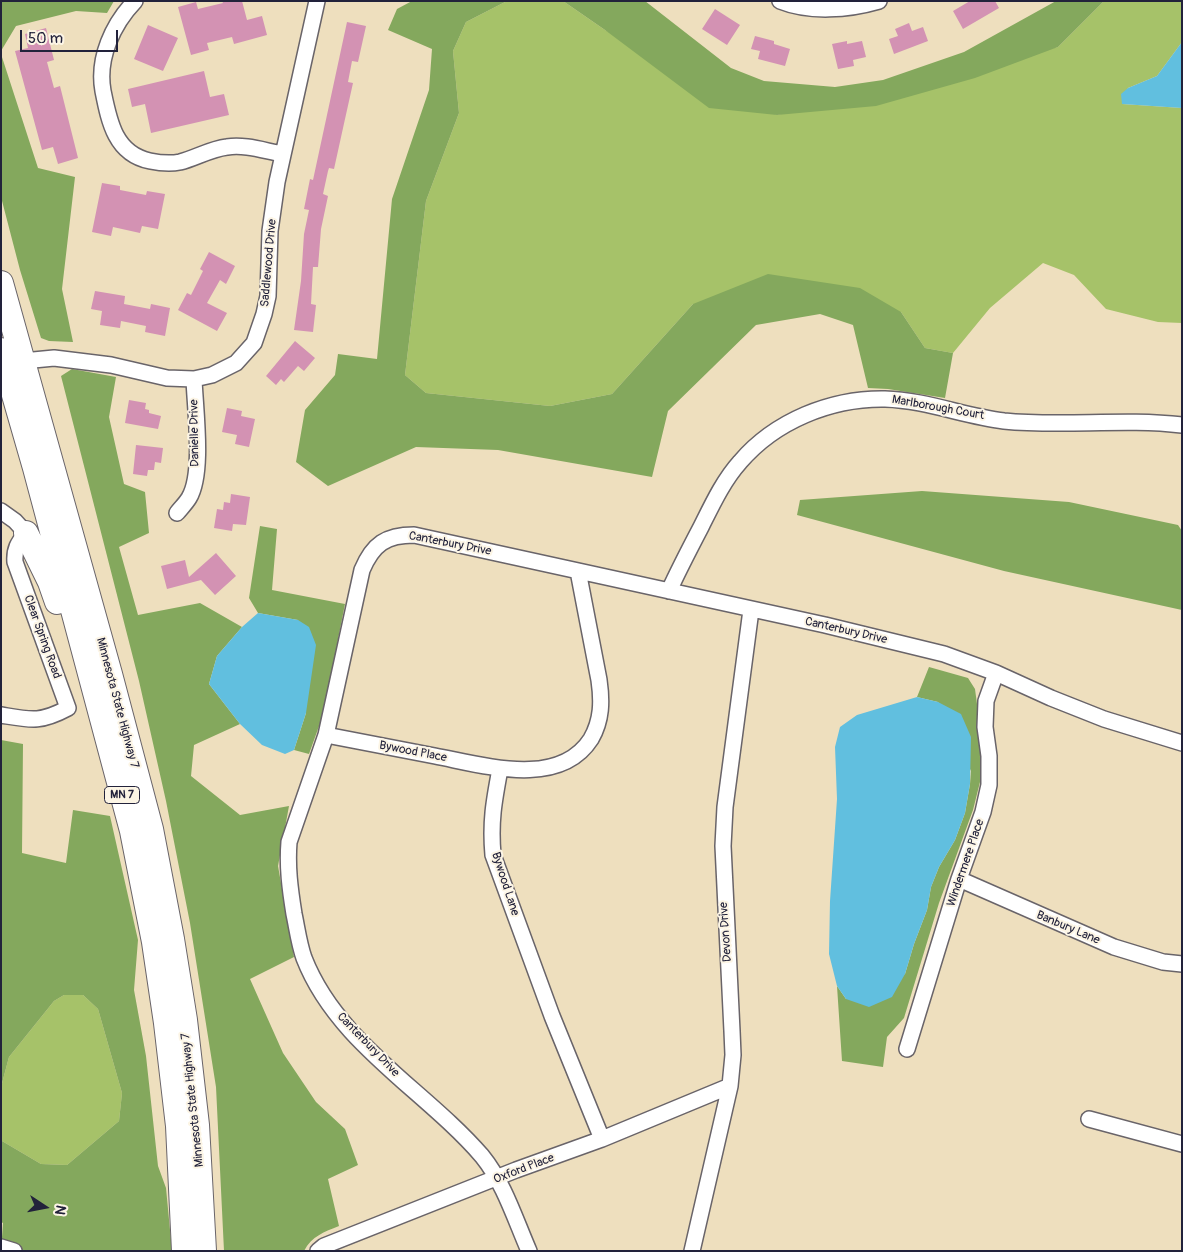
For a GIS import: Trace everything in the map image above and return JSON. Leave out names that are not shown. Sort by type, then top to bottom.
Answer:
[{"type":"main road","name":"Minnesota State Highway 7","points":[[1,283],[110,674],[152,838],[172,939],[185,1020],[197,1124],[204,1251]]},
{"type":"main road","name":"Minnesota State Highway 7","points":[[1,350],[132,831],[154,942],[166,1023],[178,1126],[184,1251]]},
{"type":"main road","points":[[26,533],[50,582],[80,667],[91,679]]},
{"type":"street","points":[[135,1],[124,13],[111,34],[104,58],[102,83],[110,123],[115,136],[123,147],[134,156],[162,163],[178,163],[213,149],[230,146],[247,147],[283,154]]},
{"type":"street","name":"Saddlewood Drive","points":[[23,361],[54,358],[111,365],[167,378],[194,379],[212,375],[236,363],[254,342],[268,296],[270,231],[277,182],[317,1]]},
{"type":"street","points":[[780,1],[814,8],[844,7],[879,1]]},
{"type":"street","name":"Danielle Drive","points":[[177,513],[189,497],[194,483],[197,446],[194,379]]},
{"type":"street","name":"Marlborough Court","points":[[669,591],[718,493],[740,462],[764,439],[791,421],[821,408],[852,401],[885,399],[917,403],[1003,420],[1050,424],[1150,422],[1182,426]]},
{"type":"street","points":[[1,511],[26,533]]},
{"type":"street","name":"Clear Spring Road","points":[[1,715],[33,720],[44,719],[68,708],[15,562],[16,546],[26,533]]},
{"type":"street","name":"Canterbury Drive","points":[[529,1251],[497,1179],[483,1158],[360,1041],[337,1014],[321,990],[304,957],[289,888],[287,861],[289,842],[326,735],[362,570],[368,556],[377,546],[388,539],[401,535],[414,535],[825,625],[944,654],[996,673],[1104,719],[1182,743]]},
{"type":"street","points":[[500,768],[538,770],[572,759],[586,746],[596,730],[601,713],[601,694],[578,571]]},
{"type":"street","name":"Devon Drive","points":[[692,1251],[730,1086],[733,1055],[723,846],[725,807],[751,610]]},
{"type":"street","name":"Windermere Place","points":[[908,1049],[959,879],[983,812],[989,784],[989,756],[985,728],[986,700],[996,673]]},
{"type":"street","name":"Bywood Place","points":[[326,735],[500,768]]},
{"type":"street","name":"Bywood Lane","points":[[500,768],[492,812],[493,856],[552,1016],[602,1139]]},
{"type":"street","name":"Banbury Lane","points":[[959,879],[1114,947],[1163,962],[1182,964]]},
{"type":"street","name":"Oxford Place","points":[[318,1251],[324,1246],[516,1170],[602,1139],[730,1086]]},
{"type":"street","points":[[1090,1119],[1182,1144]]},
{"type":"street","points":[[1,1247],[14,1251]]},
{"type":"green space","points":[[1,1],[114,1],[107,13],[76,11],[16,26],[1,51]]},
{"type":"green space","points":[[412,1],[507,1],[466,22],[453,51],[459,113],[426,201],[405,375],[426,393],[550,406],[612,394],[693,304],[768,274],[860,288],[901,312],[925,348],[953,353],[945,398],[888,389],[868,388],[853,325],[820,314],[756,325],[668,411],[652,477],[498,450],[416,447],[328,486],[296,462],[305,410],[335,375],[338,354],[377,359],[392,199],[429,90],[432,49],[388,30],[397,9]]},
{"type":"green space","points":[[507,1],[563,1],[605,30],[777,115],[1058,47],[1104,1],[1182,1],[1182,42],[1157,76],[1128,88],[1122,104],[1182,108],[1182,323],[1158,322],[1106,309],[1074,275],[1043,263],[990,308],[953,353],[925,348],[901,312],[693,304],[612,394],[550,406],[426,393],[405,375],[426,201],[459,113],[453,51],[466,22]]},
{"type":"green space","points":[[563,1],[645,1],[731,68],[764,81],[835,87],[883,80],[964,52],[1056,1],[1104,1],[1058,47],[975,78],[876,106],[777,115],[709,108]]},
{"type":"green space","points":[[1,54],[38,168],[75,177],[62,289],[73,342],[49,341],[41,338],[20,270],[1,197]]},
{"type":"green space","points":[[72,369],[116,377],[109,417],[124,484],[145,492],[149,533],[119,547],[138,615],[200,603],[242,627],[217,656],[209,684],[240,724],[194,745],[191,776],[240,815],[289,806],[278,866],[294,957],[250,979],[283,1053],[316,1102],[345,1129],[358,1165],[328,1179],[339,1226],[315,1238],[304,1251],[224,1251],[216,1087],[190,923],[166,801],[139,681],[61,376]]},
{"type":"green space","points":[[922,491],[1069,502],[1178,525],[1182,531],[1182,610],[1004,571],[797,515],[800,500]]},
{"type":"green space","points":[[260,526],[277,529],[272,590],[345,604],[323,715],[309,754],[294,750],[306,713],[298,620],[258,613],[249,598]]},
{"type":"green space","points":[[929,667],[968,678],[975,689],[981,734],[981,778],[973,810],[939,903],[904,1018],[887,1037],[883,1067],[842,1061],[837,986],[846,999],[905,974],[927,910],[931,887],[939,867],[955,840],[965,813],[971,771],[938,702],[917,697]]},
{"type":"green space","points":[[1,740],[23,744],[22,853],[66,863],[73,810],[110,816],[138,940],[134,990],[146,1056],[158,1166],[166,1188],[172,1251],[1,1251],[3,1223],[1,1222],[1,1138],[2,1141],[41,1164],[67,1165],[119,1121],[122,1093],[98,1009],[83,995],[64,995],[54,1001],[9,1057],[1,1087]]},
{"type":"green space","points":[[64,995],[83,995],[98,1009],[122,1093],[119,1121],[67,1165],[41,1164],[2,1141],[1,1087],[9,1057],[54,1001]]},
{"type":"water","points":[[1182,42],[1182,108],[1122,104],[1121,94],[1128,88],[1157,76]]},
{"type":"water","points":[[258,613],[298,620],[309,627],[316,645],[306,713],[294,750],[285,754],[262,745],[240,724],[209,684],[217,656],[242,627]]},
{"type":"water","points":[[917,697],[938,702],[961,714],[971,737],[970,784],[965,813],[955,840],[939,867],[931,887],[927,910],[905,974],[892,997],[869,1007],[846,999],[837,986],[829,954],[830,901],[837,799],[835,747],[840,727],[857,715]]},
{"type":"building","points":[[222,1],[242,1],[247,20],[262,16],[267,35],[234,44],[232,37],[207,43],[209,50],[191,55],[178,7],[196,2],[198,9],[223,3]]},
{"type":"building","points":[[970,1],[995,1],[999,8],[963,29],[953,11]]},
{"type":"building","points":[[715,9],[740,25],[727,45],[702,29]]},
{"type":"building","points":[[347,22],[366,26],[358,62],[352,61],[348,82],[353,83],[334,169],[329,168],[323,194],[328,196],[321,229],[318,267],[313,267],[311,304],[316,305],[313,332],[294,330],[301,281],[304,234],[309,210],[304,209],[310,179],[313,180]]},
{"type":"building","points":[[909,23],[912,31],[923,27],[928,41],[894,54],[889,39],[898,36],[895,29]]},
{"type":"building","points":[[148,25],[178,38],[163,71],[134,59]]},
{"type":"building","points":[[46,28],[54,60],[47,62],[54,88],[60,86],[78,158],[58,164],[53,147],[42,150],[15,51],[28,48],[25,34]]},
{"type":"building","points":[[755,36],[774,41],[774,44],[790,49],[785,66],[758,59],[760,51],[751,49]]},
{"type":"building","points":[[847,41],[847,44],[862,41],[866,57],[853,60],[854,66],[838,69],[832,44]]},
{"type":"building","points":[[204,71],[210,97],[224,94],[229,115],[151,133],[145,104],[132,107],[128,89]]},
{"type":"building","points":[[102,183],[120,186],[120,190],[146,195],[147,191],[165,194],[158,229],[142,226],[140,233],[113,227],[111,236],[92,232]]},
{"type":"building","points":[[209,252],[235,266],[226,284],[220,280],[207,303],[227,313],[217,331],[178,310],[187,293],[191,295],[203,271],[200,269]]},
{"type":"building","points":[[95,291],[125,296],[124,304],[150,309],[151,304],[170,308],[165,336],[145,332],[146,326],[121,321],[120,328],[100,325],[102,311],[91,309]]},
{"type":"building","points":[[295,341],[315,358],[304,371],[298,366],[284,382],[281,379],[276,385],[266,376]]},
{"type":"building","points":[[129,400],[146,403],[145,409],[149,410],[149,413],[161,416],[158,429],[125,423]]},
{"type":"building","points":[[227,408],[242,411],[241,416],[255,419],[249,447],[235,444],[237,435],[222,432]]},
{"type":"building","points":[[136,445],[163,448],[161,463],[155,462],[154,470],[148,470],[147,476],[133,474]]},
{"type":"building","points":[[231,494],[250,497],[246,525],[233,524],[232,531],[214,528],[217,509],[223,510],[224,502],[230,503]]},
{"type":"building","points":[[216,553],[236,576],[215,595],[201,580],[167,589],[161,566],[185,560],[189,577]]}]
